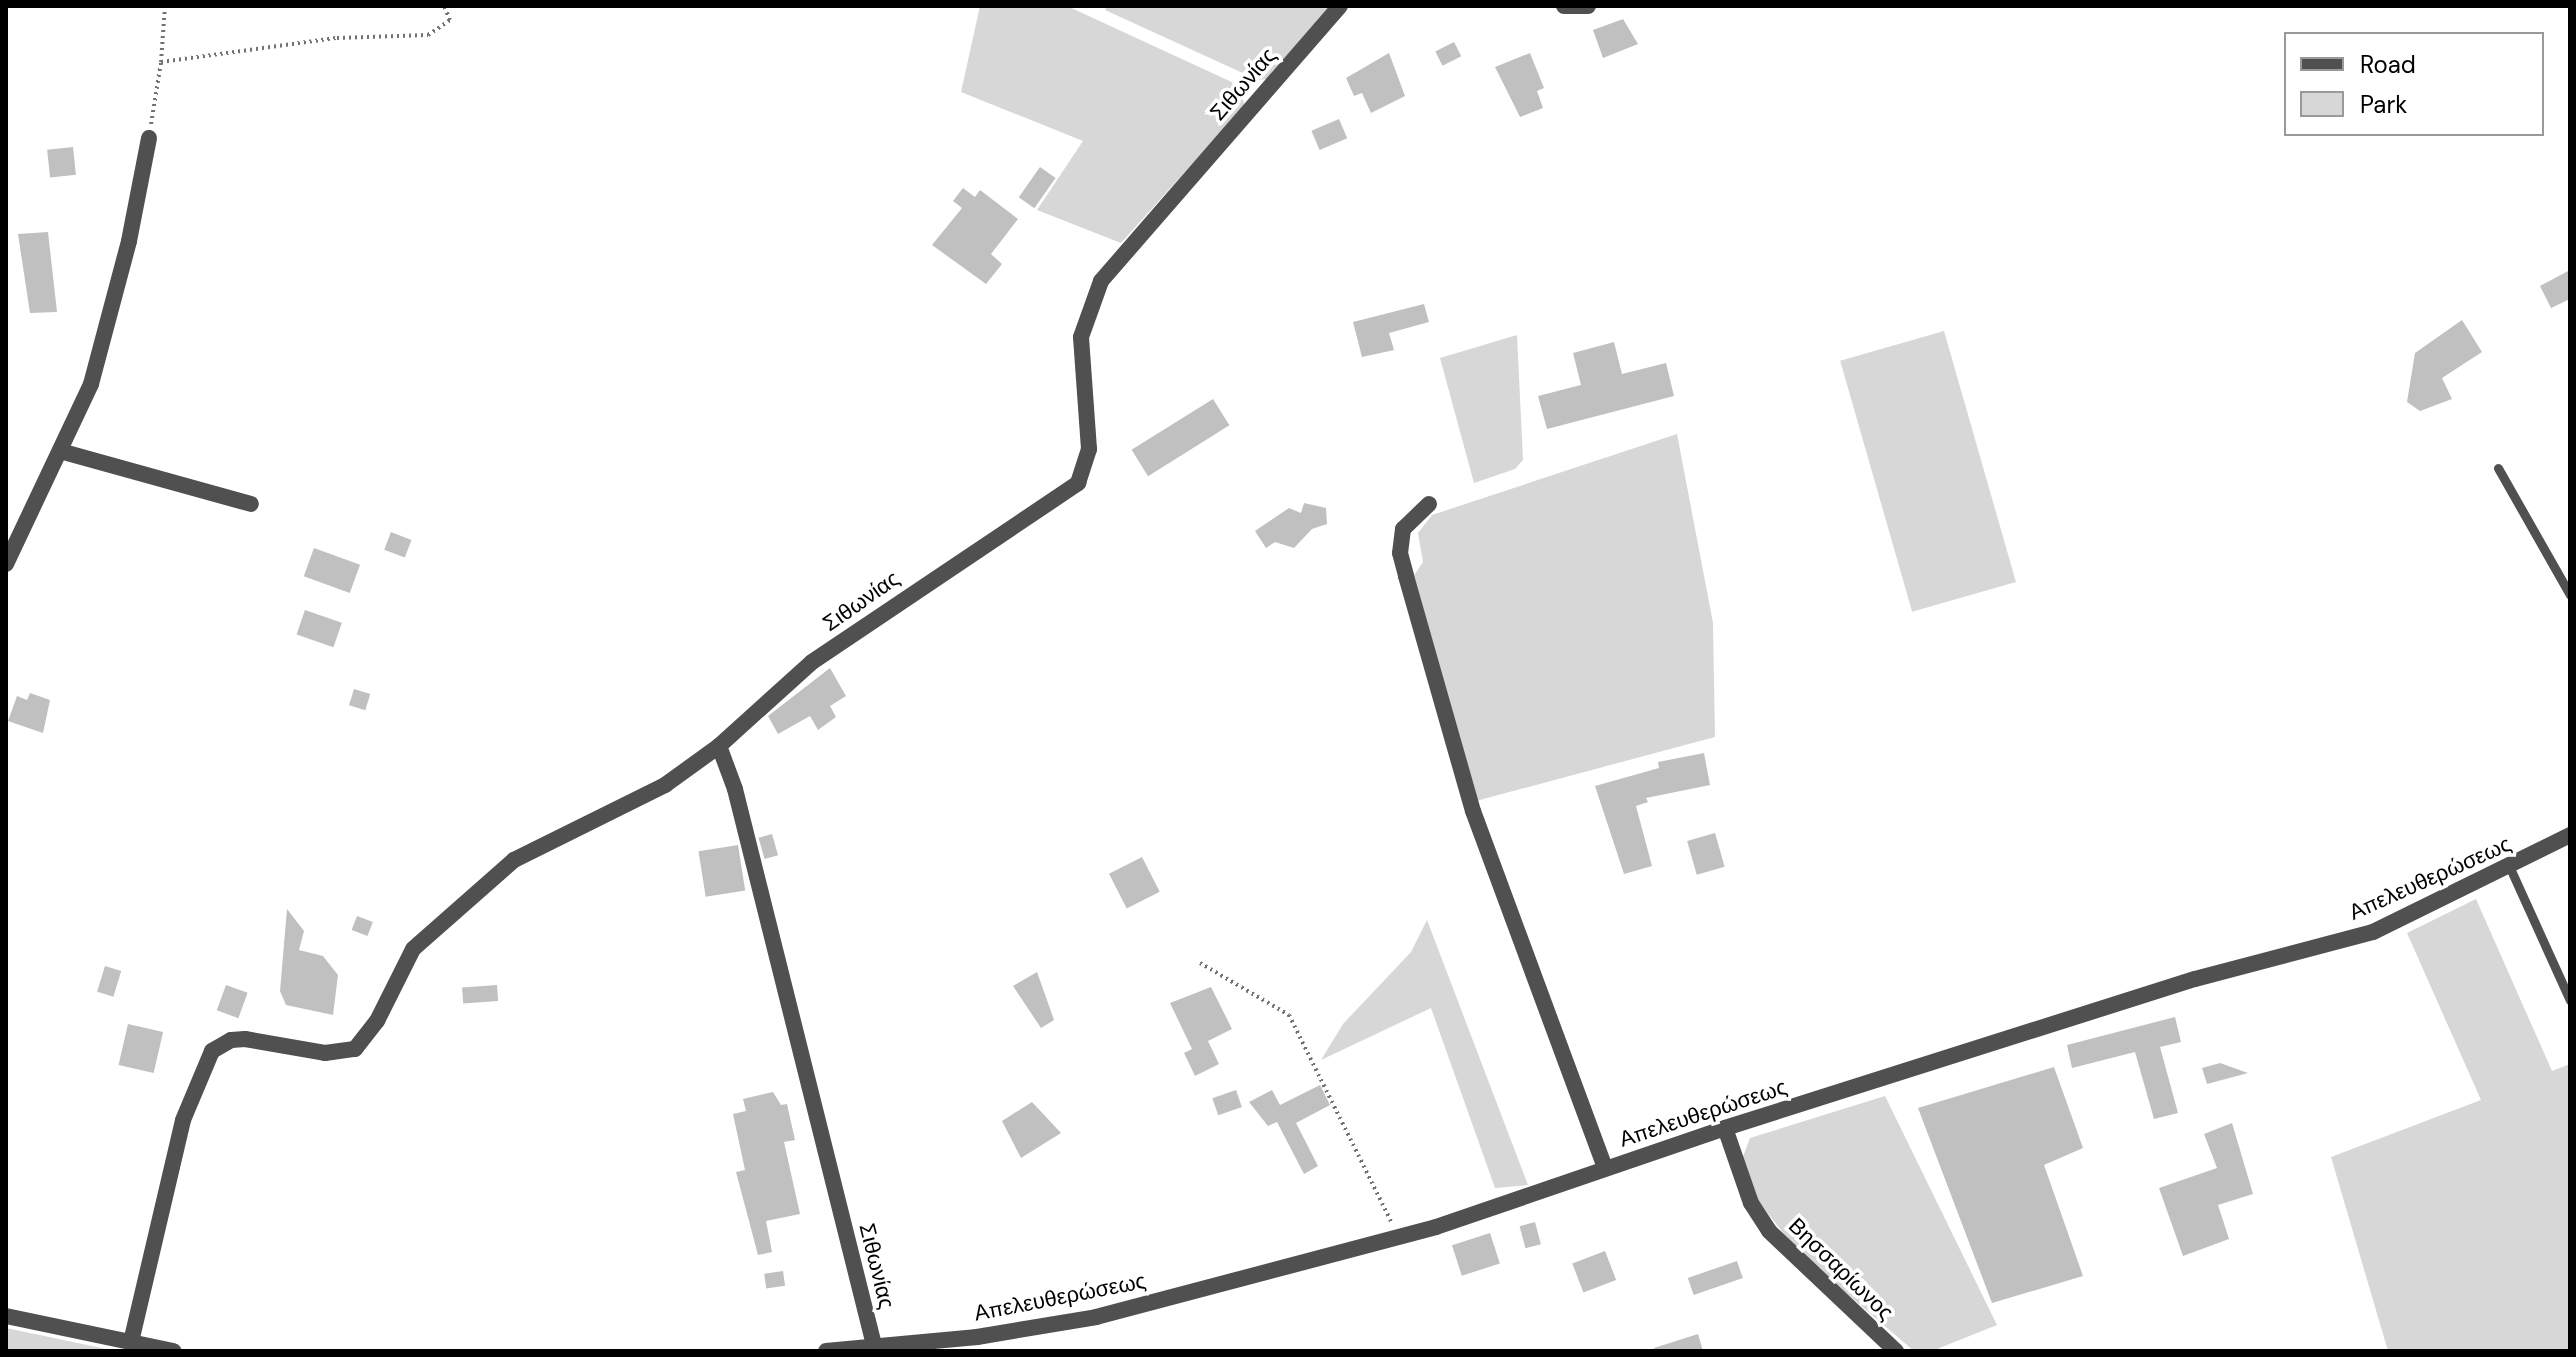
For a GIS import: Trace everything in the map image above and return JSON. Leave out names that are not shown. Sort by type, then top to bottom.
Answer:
[{"type":"street","name":"Σιθωνίας","points":[[874,1345],[735,789],[719,746],[812,662],[1078,483],[1089,449],[1081,337],[1101,281],[1340,6]]},
{"type":"street","points":[[1564,6],[1588,6]]},
{"type":"street","points":[[6,564],[95,370],[149,138]]},
{"type":"street","points":[[60,451],[251,504]]},
{"type":"street","points":[[1429,504],[1403,529],[1400,553],[1406,576],[1473,811],[1605,1168]]},
{"type":"street","points":[[131,1342],[183,1120],[212,1051],[231,1040],[245,1039],[325,1053],[355,1049],[377,1021],[413,949],[514,860],[652,793],[719,746]]},
{"type":"street","name":"Απελευθερώσεως","points":[[826,1351],[977,1337],[1096,1317],[1399,1236],[1725,1128],[2195,979],[2373,932],[2510,868],[2570,835]]},
{"type":"street","name":"Βησσαρίωνος","points":[[1725,1128],[1751,1203],[1769,1231],[1896,1351]]},
{"type":"street","points":[[6,1316],[173,1351]]},
{"type":"lane","points":[[2498,468],[2570,595]]},
{"type":"lane","points":[[2510,868],[2570,1000]]},
{"type":"path","points":[[149,138],[161,62],[165,6]]},
{"type":"path","points":[[161,62],[337,38],[428,35],[450,20],[444,6]]},
{"type":"path","points":[[1200,963],[1289,1015],[1399,1236]]},
{"type":"green space","points":[[980,6],[1067,6],[1236,84],[1245,105],[1121,243],[1037,210],[1083,141],[961,92]]},
{"type":"green space","points":[[1107,6],[1331,6],[1268,79],[1258,80],[1105,10]]},
{"type":"green space","points":[[1944,331],[2016,582],[1912,612],[1840,361]]},
{"type":"green space","points":[[1517,335],[1523,460],[1515,469],[1474,483],[1440,358]]},
{"type":"green space","points":[[1677,434],[1713,623],[1715,737],[1476,801],[1411,580],[1423,562],[1418,533],[1432,515]]},
{"type":"green space","points":[[2476,899],[2552,1071],[2570,1064],[2570,1351],[2388,1351],[2331,1157],[2481,1100],[2407,933]]},
{"type":"green space","points":[[1427,920],[1528,1185],[1495,1188],[1431,1008],[1321,1060],[1343,1024],[1411,952]]},
{"type":"green space","points":[[1885,1096],[1997,1325],[1932,1351],[1914,1351],[1797,1251],[1750,1190],[1741,1162],[1750,1138]]},
{"type":"green space","points":[[6,1328],[116,1351],[6,1351]]},
{"type":"building","points":[[1623,19],[1638,44],[1603,58],[1593,30]]},
{"type":"building","points":[[1454,42],[1461,56],[1443,66],[1435,52]]},
{"type":"building","points":[[1389,53],[1405,96],[1371,113],[1362,93],[1354,96],[1346,78]]},
{"type":"building","points":[[1530,53],[1544,88],[1537,91],[1543,108],[1520,117],[1495,67]]},
{"type":"building","points":[[1339,119],[1347,138],[1320,150],[1311,131]]},
{"type":"building","points":[[73,147],[76,175],[50,178],[47,150]]},
{"type":"building","points":[[1040,167],[1056,178],[1034,208],[1019,197]]},
{"type":"building","points":[[963,188],[975,197],[980,190],[1018,219],[991,254],[1002,264],[986,284],[932,245],[962,208],[953,201]]},
{"type":"building","points":[[48,232],[57,312],[30,313],[18,234]]},
{"type":"building","points":[[2570,270],[2570,299],[2551,308],[2540,286]]},
{"type":"building","points":[[1424,304],[1429,322],[1389,333],[1394,350],[1362,357],[1353,322]]},
{"type":"building","points":[[2462,320],[2482,352],[2442,378],[2452,399],[2420,411],[2407,402],[2415,353]]},
{"type":"building","points":[[1614,342],[1622,374],[1666,363],[1674,396],[1547,429],[1538,396],[1581,385],[1573,353]]},
{"type":"building","points":[[1213,399],[1229,425],[1148,476],[1132,450]]},
{"type":"building","points":[[1304,503],[1326,508],[1327,524],[1312,529],[1294,548],[1275,542],[1266,548],[1255,531],[1289,508],[1301,513]]},
{"type":"building","points":[[391,532],[412,540],[405,558],[384,550]]},
{"type":"building","points":[[314,548],[360,565],[350,593],[304,576]]},
{"type":"building","points":[[305,610],[342,623],[333,647],[297,635]]},
{"type":"building","points":[[830,668],[846,696],[830,706],[836,717],[818,730],[810,716],[778,734],[768,716]]},
{"type":"building","points":[[354,689],[370,694],[365,710],[349,705]]},
{"type":"building","points":[[30,693],[50,700],[43,733],[8,721],[17,696],[27,700]]},
{"type":"building","points":[[1704,753],[1710,785],[1646,798],[1648,802],[1636,806],[1652,866],[1624,874],[1595,786],[1659,768],[1658,762]]},
{"type":"building","points":[[1715,833],[1725,867],[1697,875],[1687,841]]},
{"type":"building","points":[[772,834],[778,855],[765,859],[759,838]]},
{"type":"building","points":[[738,845],[745,890],[706,897],[698,851]]},
{"type":"building","points":[[1142,857],[1160,892],[1127,909],[1109,874]]},
{"type":"building","points":[[287,909],[304,931],[299,950],[323,956],[338,975],[333,1015],[286,1005],[280,991]]},
{"type":"building","points":[[357,916],[373,922],[367,936],[352,930]]},
{"type":"building","points":[[105,966],[121,971],[113,997],[97,992]]},
{"type":"building","points":[[1037,972],[1054,1020],[1041,1028],[1013,986]]},
{"type":"building","points":[[226,985],[248,993],[238,1018],[217,1010]]},
{"type":"building","points":[[497,985],[498,1001],[463,1003],[462,987]]},
{"type":"building","points":[[1211,987],[1232,1029],[1208,1041],[1219,1064],[1195,1076],[1184,1053],[1192,1049],[1170,1003]]},
{"type":"building","points":[[2175,1017],[2181,1042],[2160,1047],[2178,1113],[2154,1119],[2135,1052],[2072,1068],[2067,1045]]},
{"type":"building","points":[[128,1024],[163,1032],[154,1073],[119,1065]]},
{"type":"building","points":[[2220,1063],[2248,1073],[2207,1084],[2202,1068]]},
{"type":"building","points":[[2054,1067],[2083,1148],[2044,1165],[2083,1276],[1992,1303],[1918,1108]]},
{"type":"building","points":[[1320,1085],[1330,1105],[1296,1123],[1318,1166],[1304,1174],[1277,1122],[1268,1126],[1249,1102],[1272,1090],[1280,1105]]},
{"type":"building","points":[[1236,1090],[1242,1107],[1218,1115],[1212,1098]]},
{"type":"building","points":[[773,1092],[781,1105],[787,1104],[795,1140],[784,1142],[800,1214],[766,1221],[772,1252],[758,1255],[736,1172],[745,1170],[733,1114],[746,1111],[743,1099]]},
{"type":"building","points":[[1032,1102],[1061,1133],[1021,1158],[1002,1121]]},
{"type":"building","points":[[2232,1123],[2253,1194],[2218,1205],[2229,1239],[2183,1256],[2159,1188],[2217,1168],[2204,1134]]},
{"type":"building","points":[[1535,1222],[1541,1244],[1525,1248],[1520,1226]]},
{"type":"building","points":[[1490,1233],[1500,1263],[1462,1276],[1452,1245]]},
{"type":"building","points":[[1605,1251],[1616,1280],[1583,1292],[1572,1264]]},
{"type":"building","points":[[1737,1261],[1743,1278],[1694,1295],[1688,1278]]},
{"type":"building","points":[[783,1271],[785,1286],[766,1288],[764,1274]]},
{"type":"building","points":[[1698,1334],[1703,1351],[1655,1351],[1654,1348]]}]
